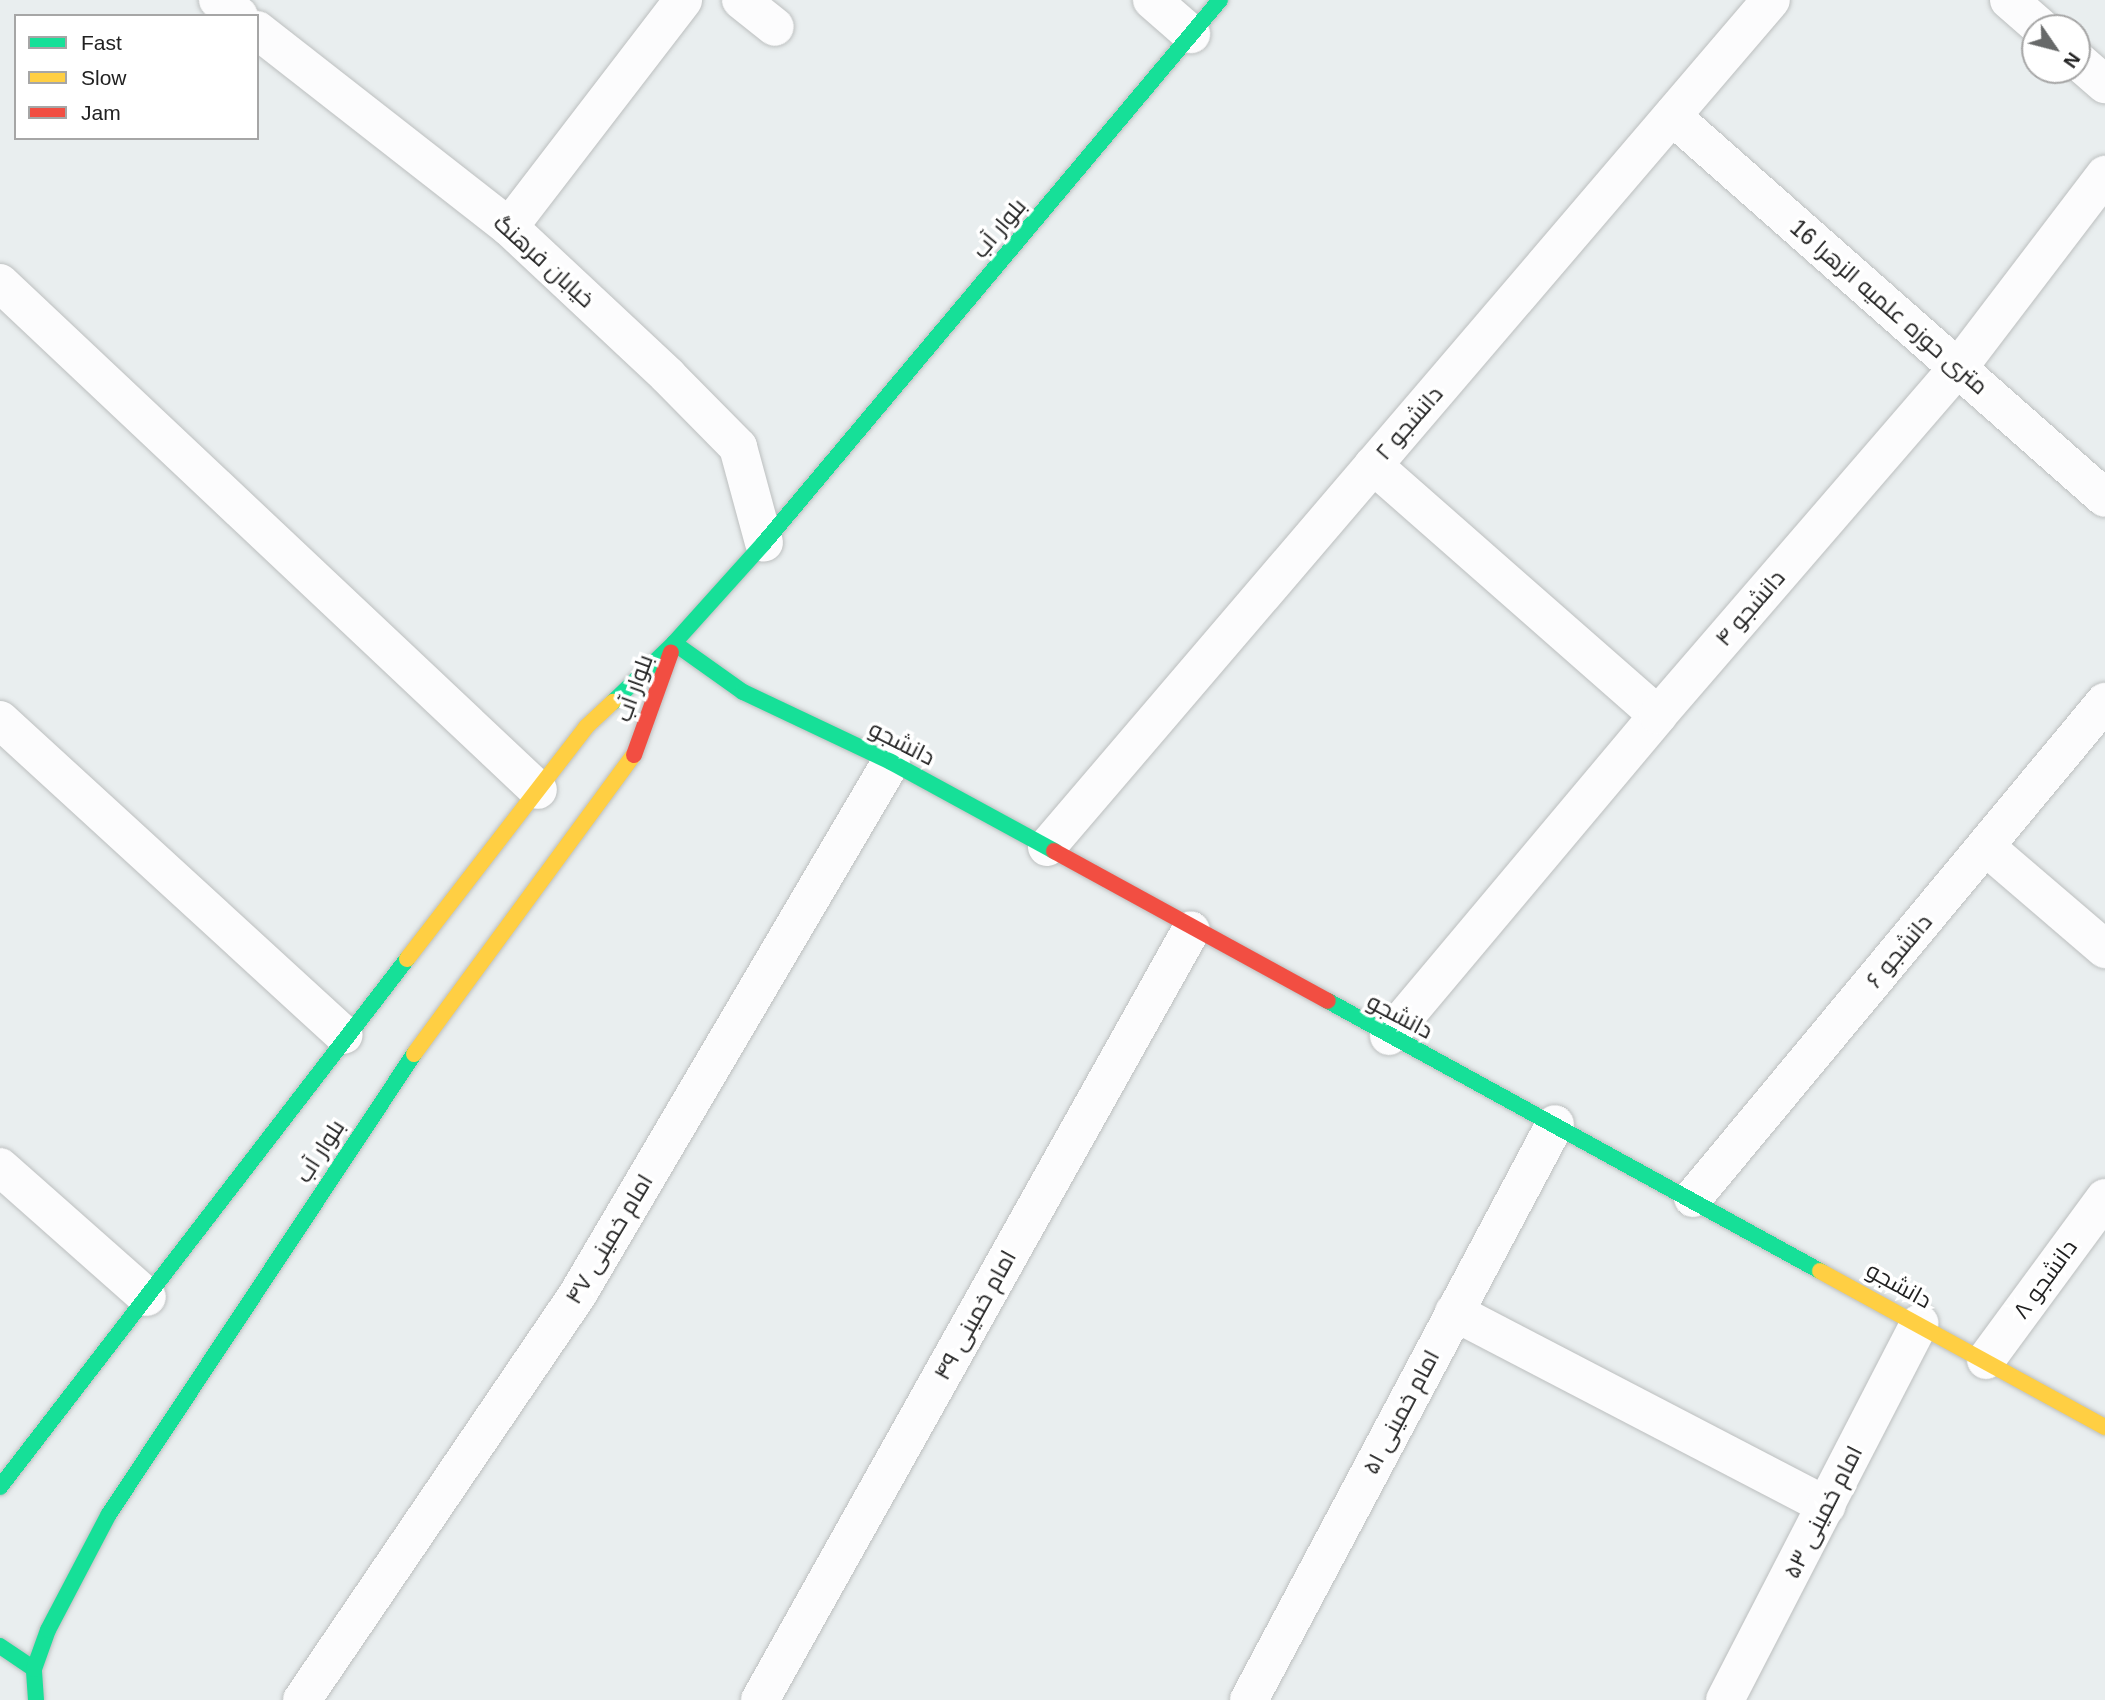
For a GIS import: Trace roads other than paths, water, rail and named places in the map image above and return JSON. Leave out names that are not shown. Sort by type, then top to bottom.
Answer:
[{"type":"street","points":[[218,0],[236,14]]},
{"type":"street","points":[[509,227],[683,0]]},
{"type":"street","points":[[741,0],[775,27]]},
{"type":"street","points":[[1152,0],[1191,34]]},
{"type":"street","name":"بلوار آب","points":[[2,1478],[147,1297],[344,1035],[586,727],[674,643],[764,543],[1220,0]]},
{"type":"street","name":"دانشجو ۲","points":[[1046,847],[1772,0]]},
{"type":"street","points":[[2008,0],[2024,14]]},
{"type":"street","name":"خیابان فرهنگ","points":[[259,32],[509,227],[738,447],[764,543]]},
{"type":"street","points":[[2091,72],[2105,84]]},
{"type":"street","name":"16 متری حوزه علمیه الزهرا","points":[[1672,116],[2105,498]]},
{"type":"street","name":"دانشجو ۴","points":[[1389,1036],[1658,715],[1958,368],[2105,175]]},
{"type":"street","points":[[0,283],[538,790]]},
{"type":"street","points":[[1373,465],[1658,715]]},
{"type":"street","name":"بلوار آب","points":[[36,1700],[34,1669],[48,1630],[109,1514],[365,1124],[632,760],[674,643]]},
{"type":"street","name":"دانشجو","points":[[674,643],[743,692],[891,762],[1191,930],[1693,1198],[2105,1427]]},
{"type":"street","name":"دانشجو ۶","points":[[1693,1198],[2105,702]]},
{"type":"street","points":[[0,720],[344,1035]]},
{"type":"street","name":"امام خمینی ۴۷","points":[[302,1700],[579,1292],[891,762]]},
{"type":"street","points":[[1986,846],[2105,949]]},
{"type":"street","name":"امام خمینی ۴۹","points":[[760,1700],[1191,930]]},
{"type":"street","name":"امام خمینی ۵۱","points":[[1249,1700],[1555,1124]]},
{"type":"street","points":[[0,1167],[147,1297]]},
{"type":"street","name":"دانشجو ۸","points":[[1986,1360],[2105,1198]]},
{"type":"street","points":[[1454,1311],[1826,1506]]},
{"type":"street","name":"امام خمینی ۵۳","points":[[1725,1700],[1920,1323]]},
{"type":"street","points":[[0,1646],[34,1669]]}]
